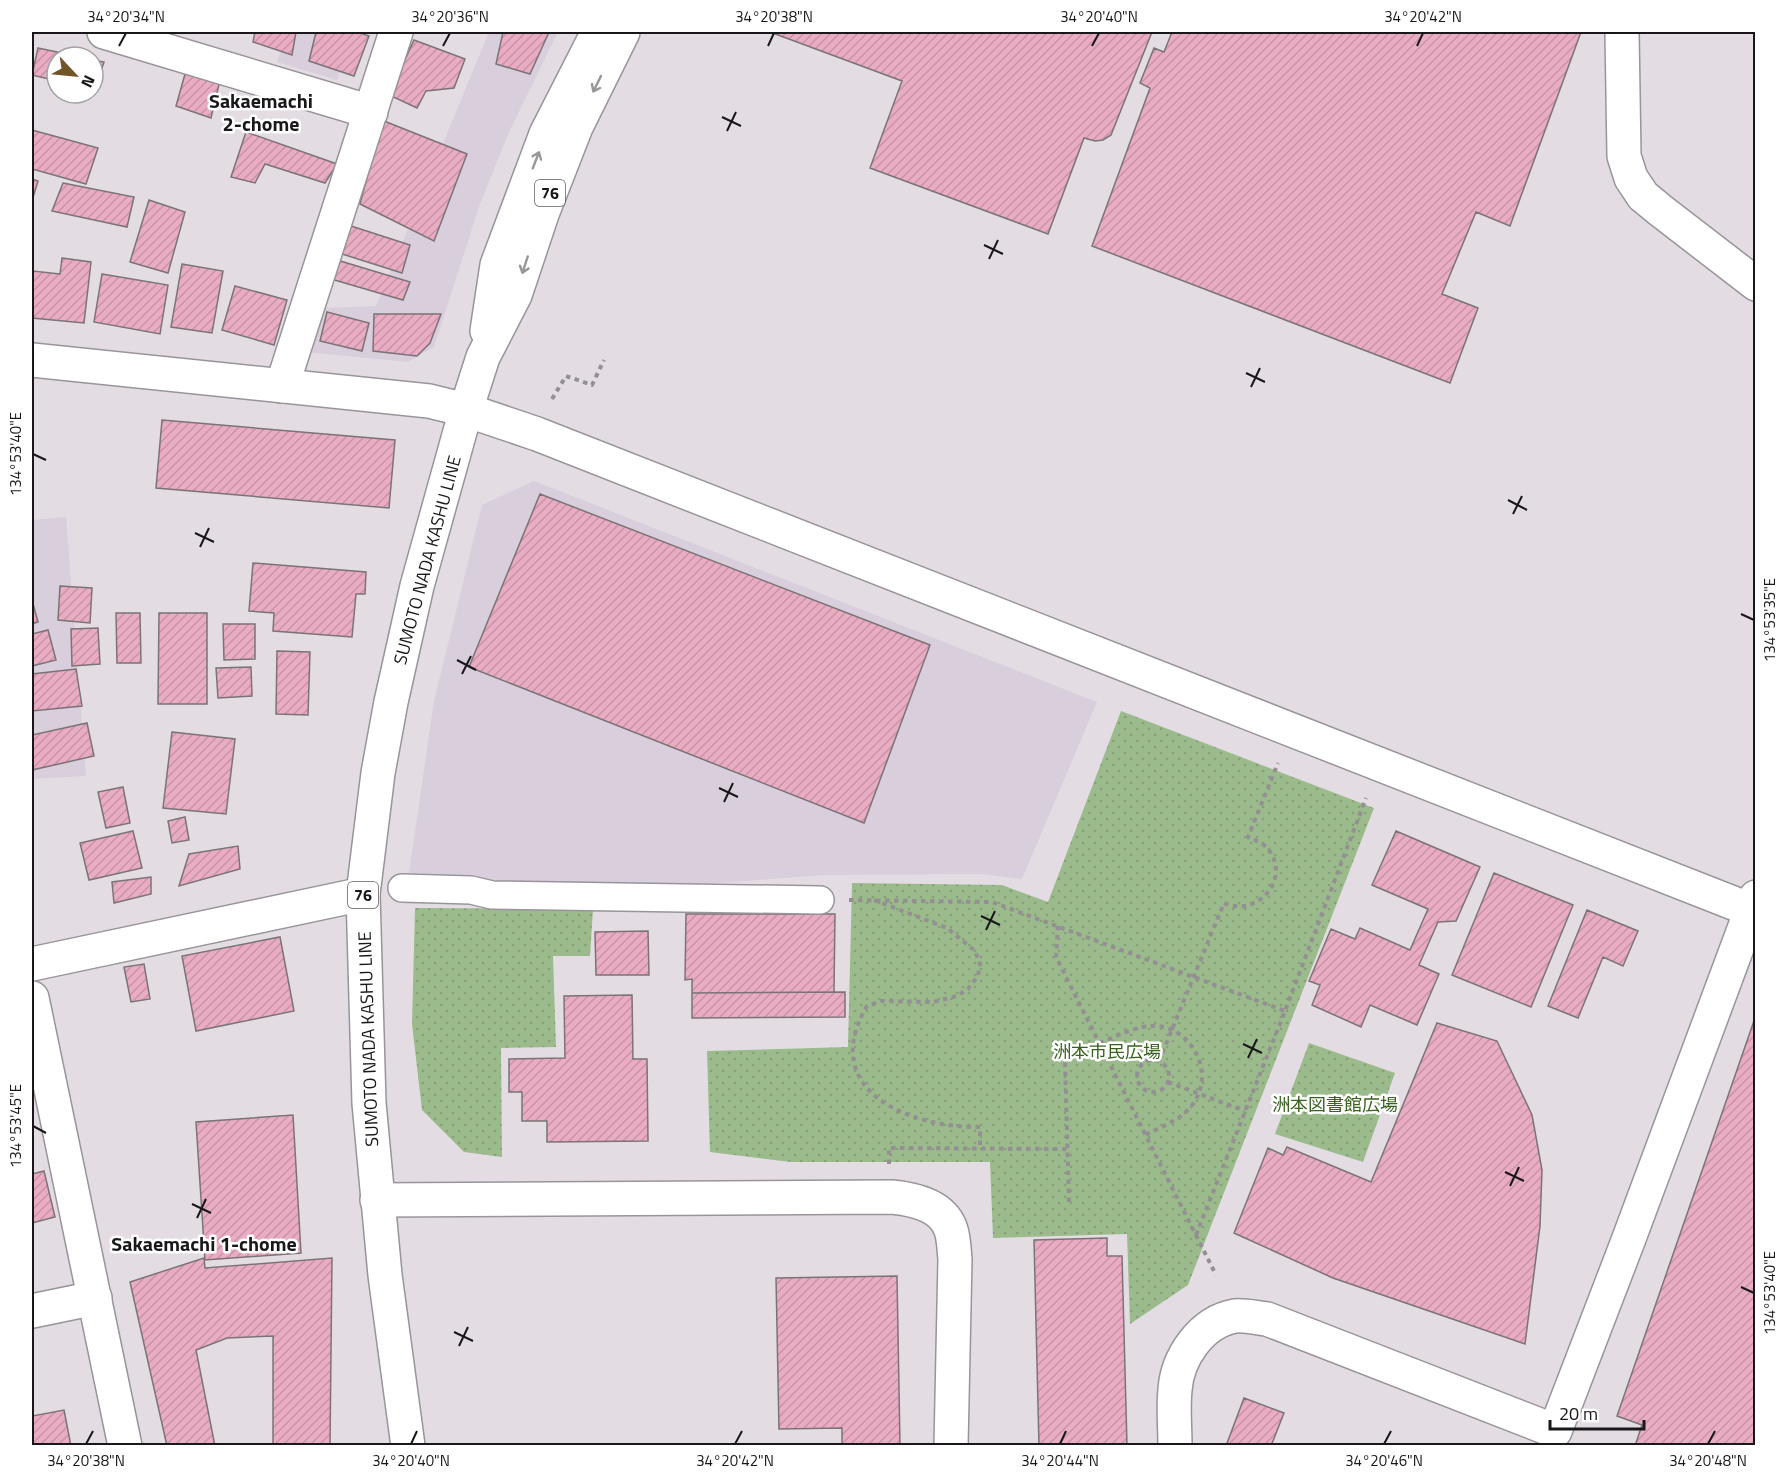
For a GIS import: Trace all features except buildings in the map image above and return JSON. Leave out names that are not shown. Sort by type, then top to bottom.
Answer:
[{"type":"street","points":[[104,32],[371,112]]},
{"type":"street","points":[[282,386],[396,32]]},
{"type":"street","name":"SUMOTO NADA KASHU LINE","points":[[408,1446],[385,1275],[369,1103],[363,894],[378,773],[417,586],[483,357],[497,265],[546,134],[598,32]]},
{"type":"street","name":"SUMOTO NADA KASHU LINE","points":[[483,357],[515,295],[542,214],[576,127],[623,32]]},
{"type":"street","points":[[1622,32],[1624,156],[1631,178],[1643,196],[1755,284]]},
{"type":"street","points":[[32,360],[429,401],[466,410],[537,434],[1753,903],[1556,1431],[1267,1319],[1235,1316],[1212,1326],[1197,1338],[1186,1354],[1174,1390],[1175,1446]]},
{"type":"street","points":[[402,888],[471,890],[492,895],[820,900]]},
{"type":"street","points":[[32,964],[363,894]]},
{"type":"street","points":[[32,998],[125,1446]]},
{"type":"street","points":[[377,1200],[891,1197],[923,1203],[944,1217],[951,1230],[955,1259],[951,1446]]},
{"type":"street","points":[[32,1311],[95,1298]]},
{"type":"path","points":[[552,399],[566,376],[592,385],[604,360]]},
{"type":"path","points":[[1159,1061],[1224,903],[1231,906],[1248,907],[1264,898],[1271,887],[1276,869],[1274,860],[1264,845],[1248,837],[1278,763]]},
{"type":"path","points":[[1196,1235],[1366,798]]},
{"type":"path","points":[[980,1149],[980,1127],[945,1125],[908,1116],[894,1110],[872,1093],[859,1075],[854,1063],[856,1028],[867,1006],[881,1001],[933,1002],[957,996],[968,989],[978,976],[980,964],[975,951],[947,928],[874,900],[992,902],[1285,1011]]},
{"type":"path","points":[[1058,926],[1056,957],[1216,1275]]},
{"type":"path","points":[[1069,1202],[1065,1061],[1142,1027],[1158,1026],[1171,1029],[1186,1038],[1196,1051],[1201,1065],[1202,1080],[1199,1093],[1179,1118],[1145,1135]]},
{"type":"path","points":[[1151,1059],[1159,1061],[1166,1066],[1168,1082],[1165,1087],[1156,1092],[1146,1090],[1139,1083],[1137,1073],[1141,1064],[1151,1059]]},
{"type":"path","points":[[1168,1082],[1245,1111]]},
{"type":"path","points":[[890,1171],[889,1148],[1068,1149]]},
{"type":"shaded area","points":[[287,32],[353,32],[337,80],[277,62]]},
{"type":"shaded area","points":[[489,32],[558,32],[509,132],[480,204],[434,347],[408,362],[306,352],[324,308],[376,306]]},
{"type":"shaded area","points":[[534,481],[1097,702],[1022,879],[982,874],[822,875],[654,888],[492,886],[476,875],[409,873],[434,701],[482,505]]},
{"type":"shaded area","points":[[66,517],[86,776],[32,779],[32,520]]},
{"type":"green space","name":"洲本市民広場","points":[[1121,711],[1374,808],[1188,1285],[1130,1324],[1127,1234],[993,1238],[990,1162],[791,1162],[710,1152],[707,1051],[848,1047],[852,883],[1002,885],[1048,902]]},
{"type":"green space","points":[[415,908],[593,909],[590,956],[553,956],[556,1047],[501,1048],[502,1157],[464,1152],[422,1110],[412,1024]]},
{"type":"green space","name":"洲本図書館広場","points":[[1309,1043],[1395,1073],[1363,1162],[1275,1134]]},
{"type":"district","name":"Sakaemachi 2-chome","points":[[261,112]]},
{"type":"district","name":"Sakaemachi 1-chome","points":[[204,1243]]}]
